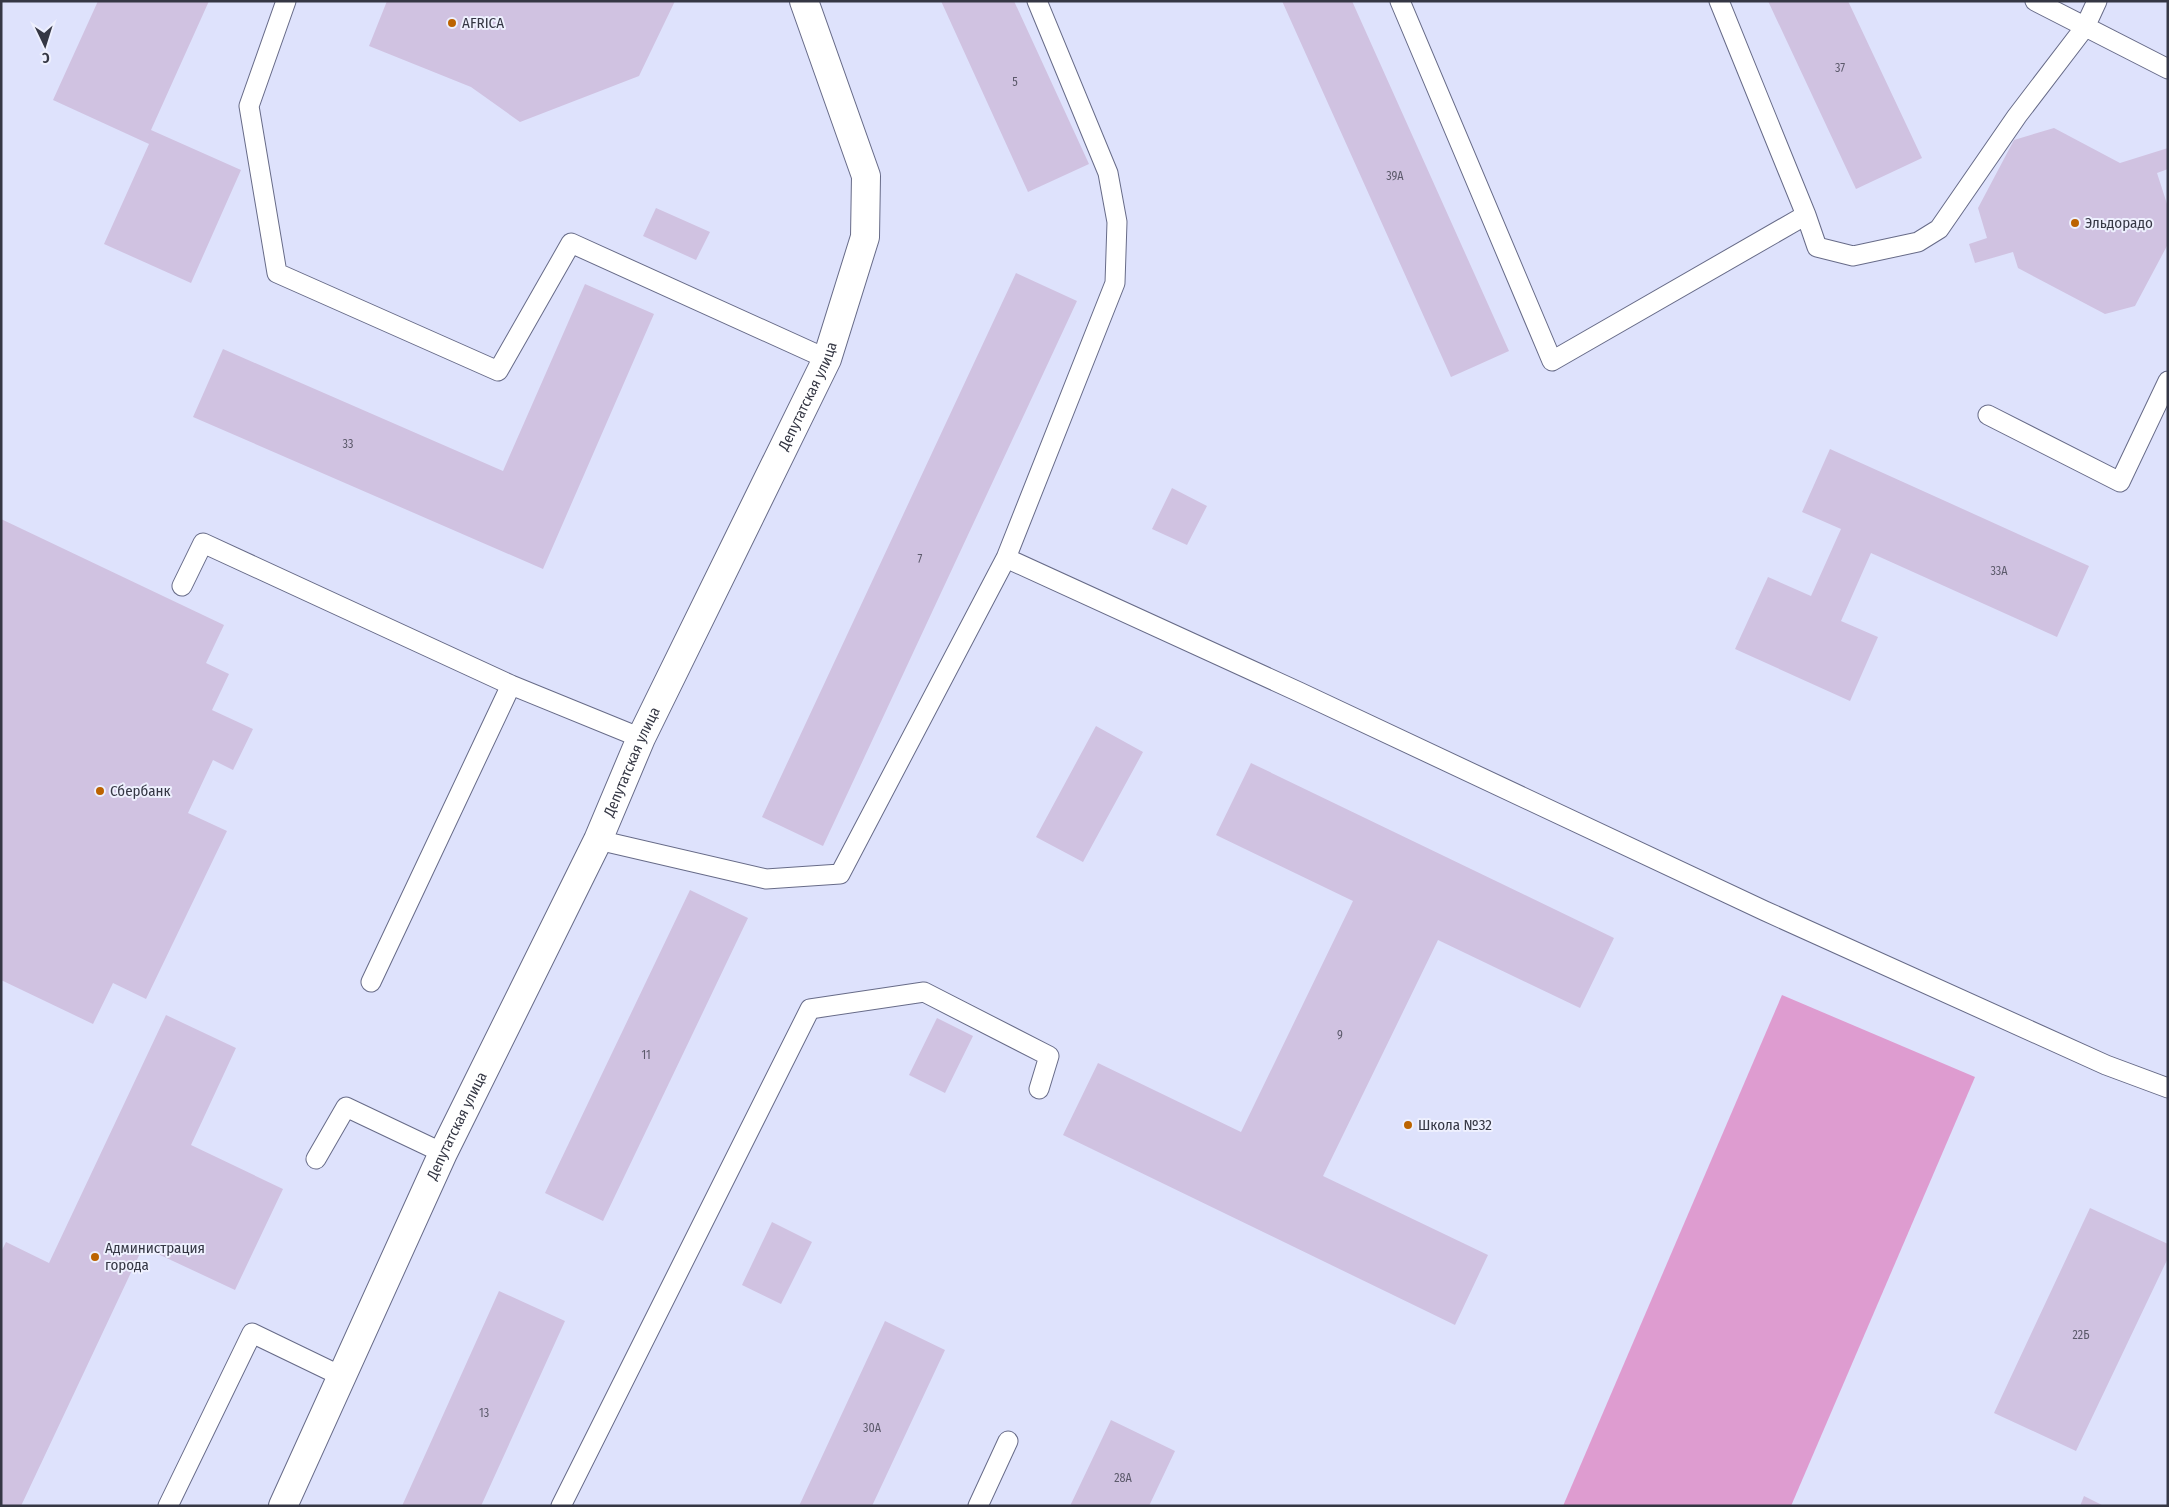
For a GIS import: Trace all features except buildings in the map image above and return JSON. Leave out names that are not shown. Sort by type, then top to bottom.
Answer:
[{"type":"street","name":"Депутатская улица","points":[[283,1506],[443,1153],[598,840],[641,738],[827,359],[865,237],[866,176],[804,1]]},
{"type":"lane","points":[[286,1],[249,106],[277,272],[498,371],[572,243],[827,359]]},
{"type":"lane","points":[[598,840],[766,879],[840,874],[1006,558],[1115,284],[1117,222],[1108,173],[1037,1]]},
{"type":"lane","points":[[1400,1],[1552,361],[1806,215]]},
{"type":"lane","points":[[1719,1],[1806,215],[1817,247],[1853,256],[1918,242],[1939,229],[2017,116],[2086,27],[2098,1]]},
{"type":"lane","points":[[2035,1],[2168,69]]},
{"type":"lane","points":[[1988,415],[2120,482],[2168,381]]},
{"type":"lane","points":[[182,586],[203,543],[511,685],[641,738]]},
{"type":"lane","points":[[1006,558],[1765,911],[2106,1065],[2168,1088]]},
{"type":"lane","points":[[371,982],[511,685]]},
{"type":"lane","points":[[561,1506],[810,1010],[924,992],[1049,1056],[1039,1090]]},
{"type":"lane","points":[[316,1158],[346,1107],[443,1153]]},
{"type":"lane","points":[[168,1506],[252,1333],[341,1376]]},
{"type":"lane","points":[[978,1506],[1008,1441]]},
{"type":"shaded area","points":[[1782,995],[1975,1077],[1791,1506],[1563,1506]]},
{"type":"place","name":"AFRICA","points":[[452,23]]},
{"type":"place","name":"Эльдорадо","points":[[2075,223]]},
{"type":"place","name":"Сбербанк","points":[[100,791]]},
{"type":"place","name":"Школа №32","points":[[1408,1125]]},
{"type":"place","name":"Администрация города","points":[[95,1257]]}]
